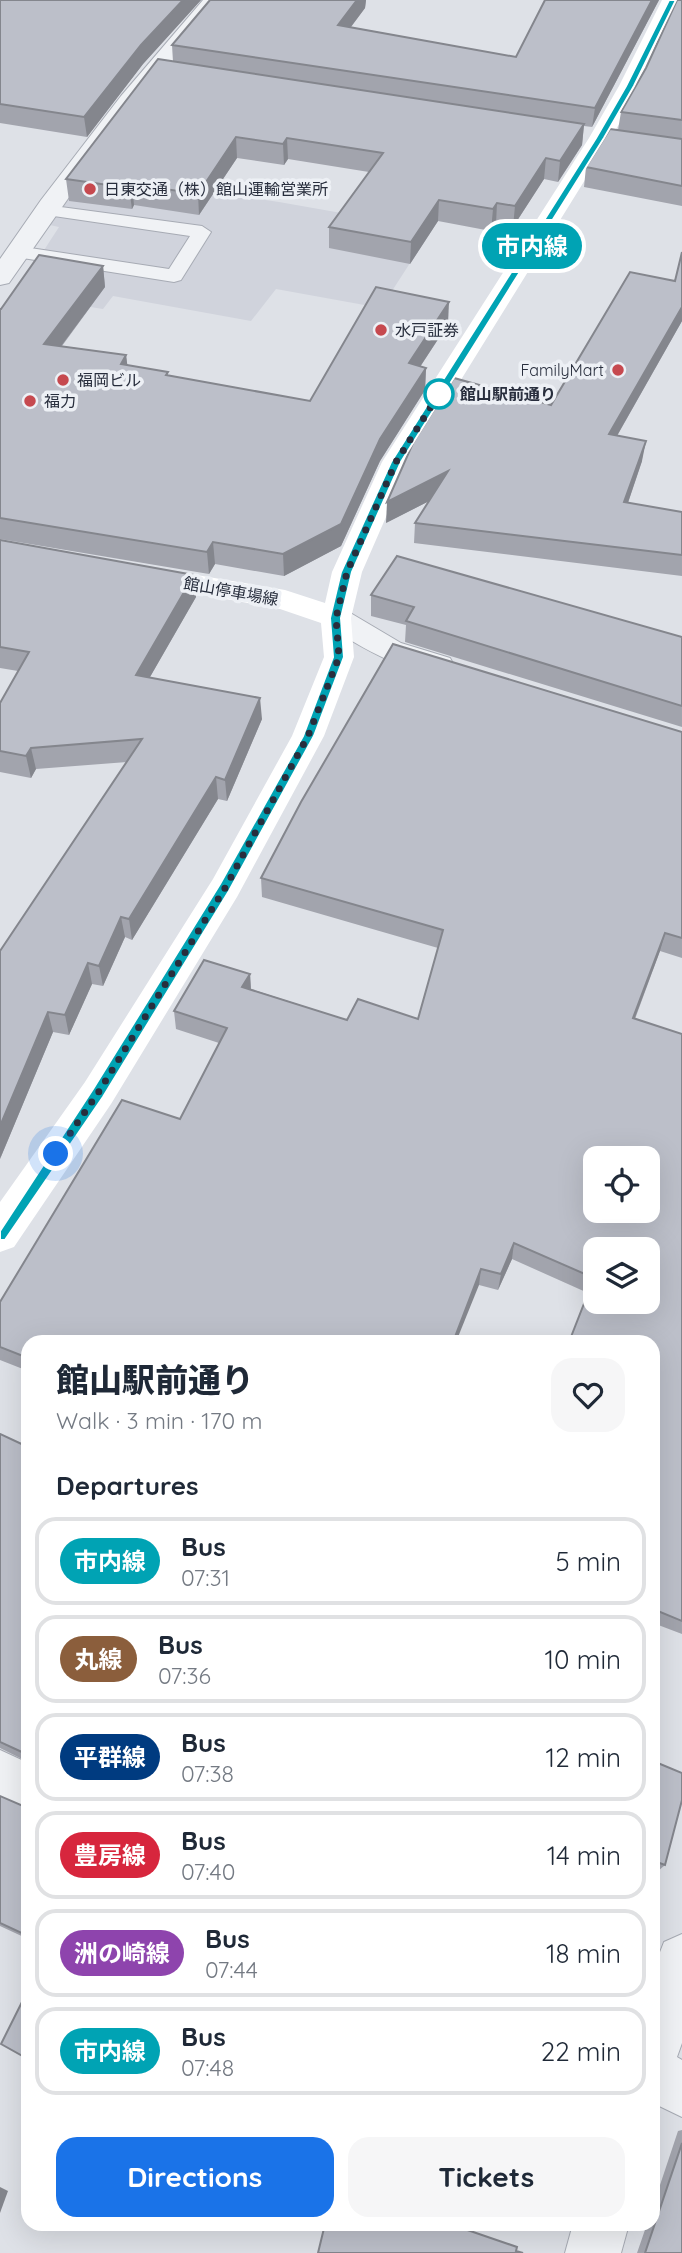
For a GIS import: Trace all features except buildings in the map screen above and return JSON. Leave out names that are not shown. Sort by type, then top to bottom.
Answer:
[{"type":"main road","points":[[0,1235],[98,1093],[225,888],[308,736],[339,657],[336,618],[347,572],[396,462],[600,138],[630,86],[672,0]]},
{"type":"main road","points":[[600,138],[627,142]]},
{"type":"main road","name":"館山停車場線","points":[[112,569],[285,600],[336,618]]},
{"type":"street","points":[[0,278],[46,209],[152,70],[214,0]]},
{"type":"street","points":[[152,70],[180,74]]},
{"type":"street","points":[[573,134],[600,138]]},
{"type":"street","points":[[336,618],[390,650],[470,675]]},
{"type":"street","points":[[0,1775],[21,1785]]},
{"type":"street","points":[[660,2028],[682,1960]]},
{"type":"street","points":[[660,2077],[682,2090]]},
{"type":"street","points":[[593,2253],[599,2231]]},
{"type":"lane","points":[[17,252],[174,276],[202,232],[46,209]]},
{"type":"shaded area","points":[[86,174],[279,202],[432,229],[381,308],[276,289],[251,321],[113,296],[103,309],[15,295],[59,227],[50,225]]},
{"type":"bus line","name":"市内線","points":[[0,1235],[98,1093],[225,888],[308,736],[339,657],[336,618],[347,572],[396,462],[600,138],[630,86],[672,0]]},
{"type":"place","name":"日東交通（株）館山運輸営業所","points":[[90,189]]},
{"type":"place","name":"水戸証券","points":[[381,330]]},
{"type":"place","name":"FamilyMart","points":[[618,370]]},
{"type":"place","name":"福岡ビル","points":[[63,380]]},
{"type":"place","name":"館山駅前通り","points":[[439,394]]},
{"type":"place","name":"福力","points":[[30,401]]},
{"type":"route","points":[[56,1154],[98,1093],[225,888],[308,736],[339,657],[336,618],[347,572],[396,462],[439,394]]}]
